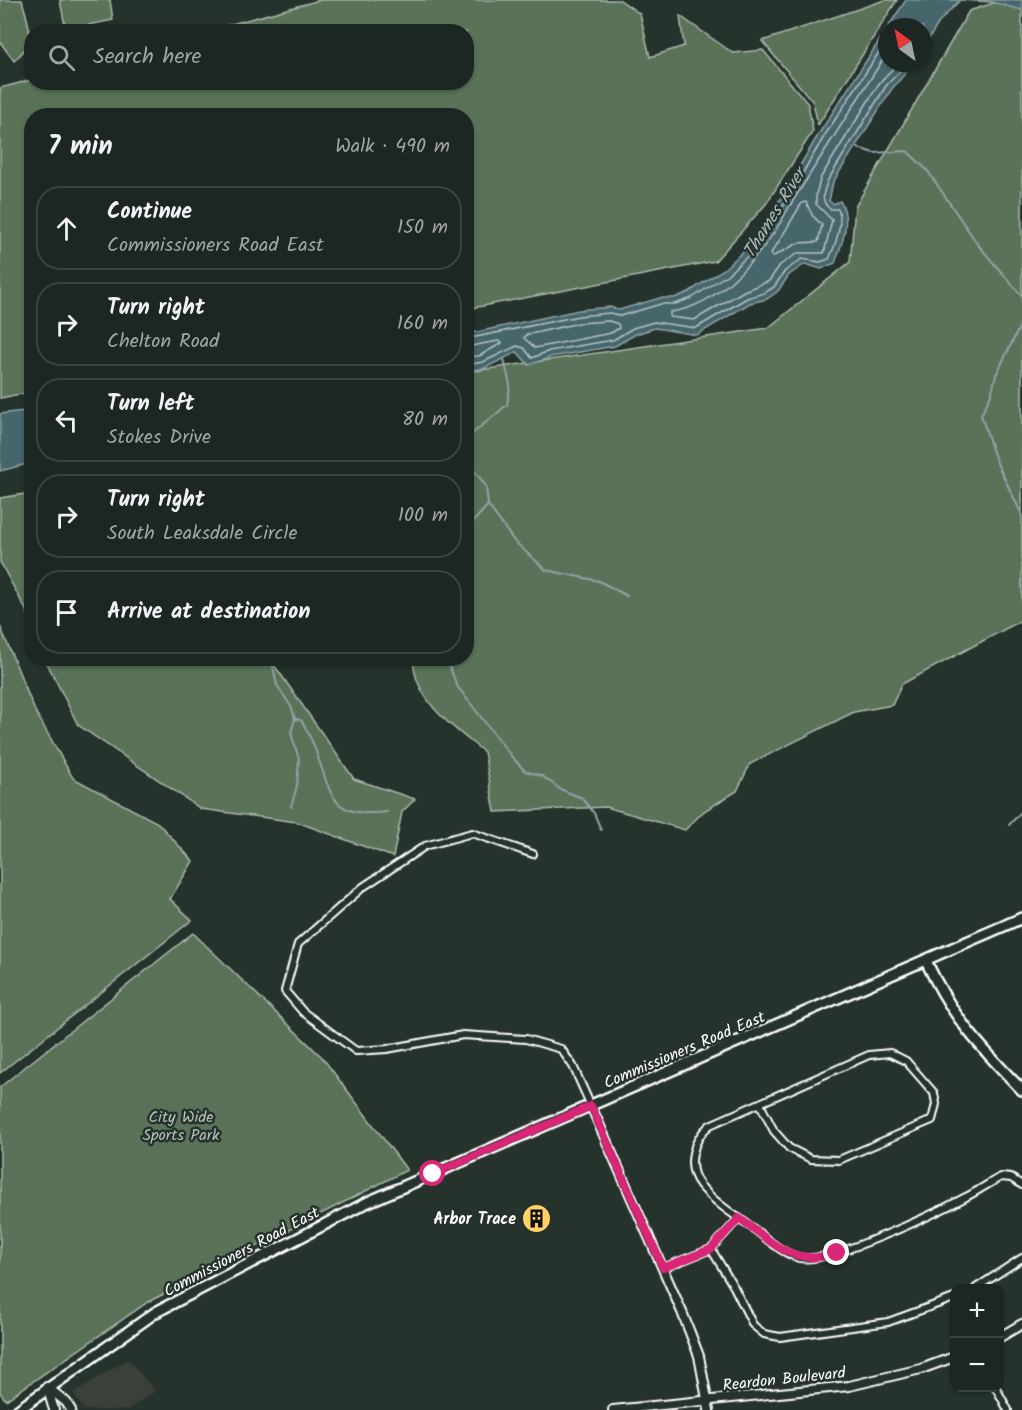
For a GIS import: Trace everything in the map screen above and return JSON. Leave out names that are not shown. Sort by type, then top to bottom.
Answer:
[{"type":"main road","name":"Commissioners Road East","points":[[18,1410],[156,1312],[271,1250],[368,1202],[1022,918]]},
{"type":"main road","points":[[926,961],[956,1017],[969,1036],[1022,1090]]},
{"type":"street","points":[[533,854],[472,833],[425,846],[363,887],[298,944],[285,992],[303,1012],[356,1051],[387,1049],[464,1035],[526,1039],[561,1049],[573,1066],[663,1268],[699,1356],[709,1410]]},
{"type":"street","points":[[760,1104],[774,1131],[789,1148],[811,1159],[839,1160],[932,1120],[936,1104],[934,1093],[906,1061],[890,1053],[869,1055],[710,1125],[701,1132],[692,1152],[693,1165],[699,1183],[713,1199],[783,1251],[799,1258],[812,1259],[837,1253],[942,1209],[1001,1177],[1011,1178],[1022,1185]]},
{"type":"street","points":[[663,1268],[711,1249],[739,1218]]},
{"type":"street","points":[[711,1249],[735,1287],[753,1325],[764,1334],[780,1338],[888,1322],[950,1300]]},
{"type":"street","points":[[982,1284],[1022,1258]]},
{"type":"street","points":[[1004,1333],[1022,1324]]},
{"type":"street","name":"Reardon Boulevard","points":[[613,1410],[849,1386],[921,1369],[950,1358]]},
{"type":"street","points":[[47,1388],[54,1410]]},
{"type":"street","points":[[47,1388],[66,1402],[71,1410]]},
{"type":"street","points":[[998,1392],[1008,1410]]},
{"type":"shaded area","points":[[128,1359],[155,1391],[127,1410],[84,1410],[73,1393]]},
{"type":"green space","points":[[0,0],[22,0],[28,24],[24,24],[24,50],[14,61],[0,42]]},
{"type":"green space","points":[[60,0],[110,0],[113,20],[93,24],[66,24]]},
{"type":"green space","points":[[320,0],[620,0],[640,14],[650,57],[684,46],[680,16],[733,53],[763,50],[808,104],[813,131],[766,204],[715,261],[474,308],[474,108],[24,108],[24,393],[0,398],[0,88],[24,82],[24,90],[474,90],[474,24],[232,24]]},
{"type":"green space","points":[[885,0],[897,0],[886,18],[878,18],[878,30],[818,125],[813,102],[762,41]]},
{"type":"green space","points":[[1003,0],[1022,8],[1022,620],[902,684],[892,705],[854,712],[750,764],[737,791],[704,811],[685,830],[606,807],[495,812],[484,752],[448,723],[428,701],[415,674],[414,666],[474,666],[474,371],[768,328],[850,262],[855,207],[969,11]]},
{"type":"green space","points":[[24,494],[24,606],[0,562],[0,498]]},
{"type":"green space","points":[[0,626],[35,711],[73,778],[158,823],[193,861],[170,899],[192,920],[0,1073]]},
{"type":"green space","points":[[48,666],[275,666],[354,779],[415,799],[402,812],[393,857],[297,822],[201,809],[78,725]]},
{"type":"green space","name":"City Wide Sports Park","points":[[193,933],[322,1057],[407,1170],[148,1302],[6,1400],[0,1393],[0,1087]]},
{"type":"water","points":[[906,0],[960,0],[940,21],[932,34],[932,18],[894,18]]},
{"type":"water","points":[[960,0],[1022,0],[1022,10],[991,2]]},
{"type":"water","name":"Thames River","points":[[878,43],[878,72],[906,72],[891,90],[833,182],[829,201],[833,204],[840,201],[844,208],[846,224],[835,263],[821,269],[805,264],[789,275],[778,291],[767,299],[750,303],[697,335],[655,328],[636,334],[615,346],[551,357],[529,365],[517,352],[485,368],[474,370],[474,332],[579,310],[610,307],[619,310],[660,298],[674,298],[689,292],[724,269],[747,248],[767,221],[820,132]]},
{"type":"water","points":[[24,411],[24,465],[0,471],[0,414]]},
{"type":"waterway","points":[[858,148],[874,153],[907,151],[927,170],[979,246],[1022,296]]},
{"type":"waterway","points":[[1022,322],[996,375],[991,395],[981,415],[996,461],[1022,515]]},
{"type":"waterway","points":[[474,432],[507,405],[510,385],[504,359]]},
{"type":"waterway","points":[[474,471],[486,486],[488,505],[474,521]]},
{"type":"waterway","points":[[488,505],[514,541],[546,570],[599,581],[627,596]]},
{"type":"waterway","points":[[273,666],[277,685],[292,708],[295,719],[291,733],[299,759],[297,786],[291,807]]},
{"type":"waterway","points":[[449,666],[457,686],[511,756],[525,771],[542,776],[560,789],[582,798],[594,813],[601,830]]},
{"type":"waterway","points":[[295,719],[301,720],[309,734],[325,779],[336,800],[343,807],[354,811],[387,812]]},
{"type":"waterway","points":[[1009,825],[1022,811]]},
{"type":"place","name":"Arbor Trace","points":[[537,1218]]},
{"type":"route","points":[[433,1174],[591,1106],[663,1268],[711,1249],[739,1218],[783,1251],[799,1258],[812,1259],[837,1253]]}]
